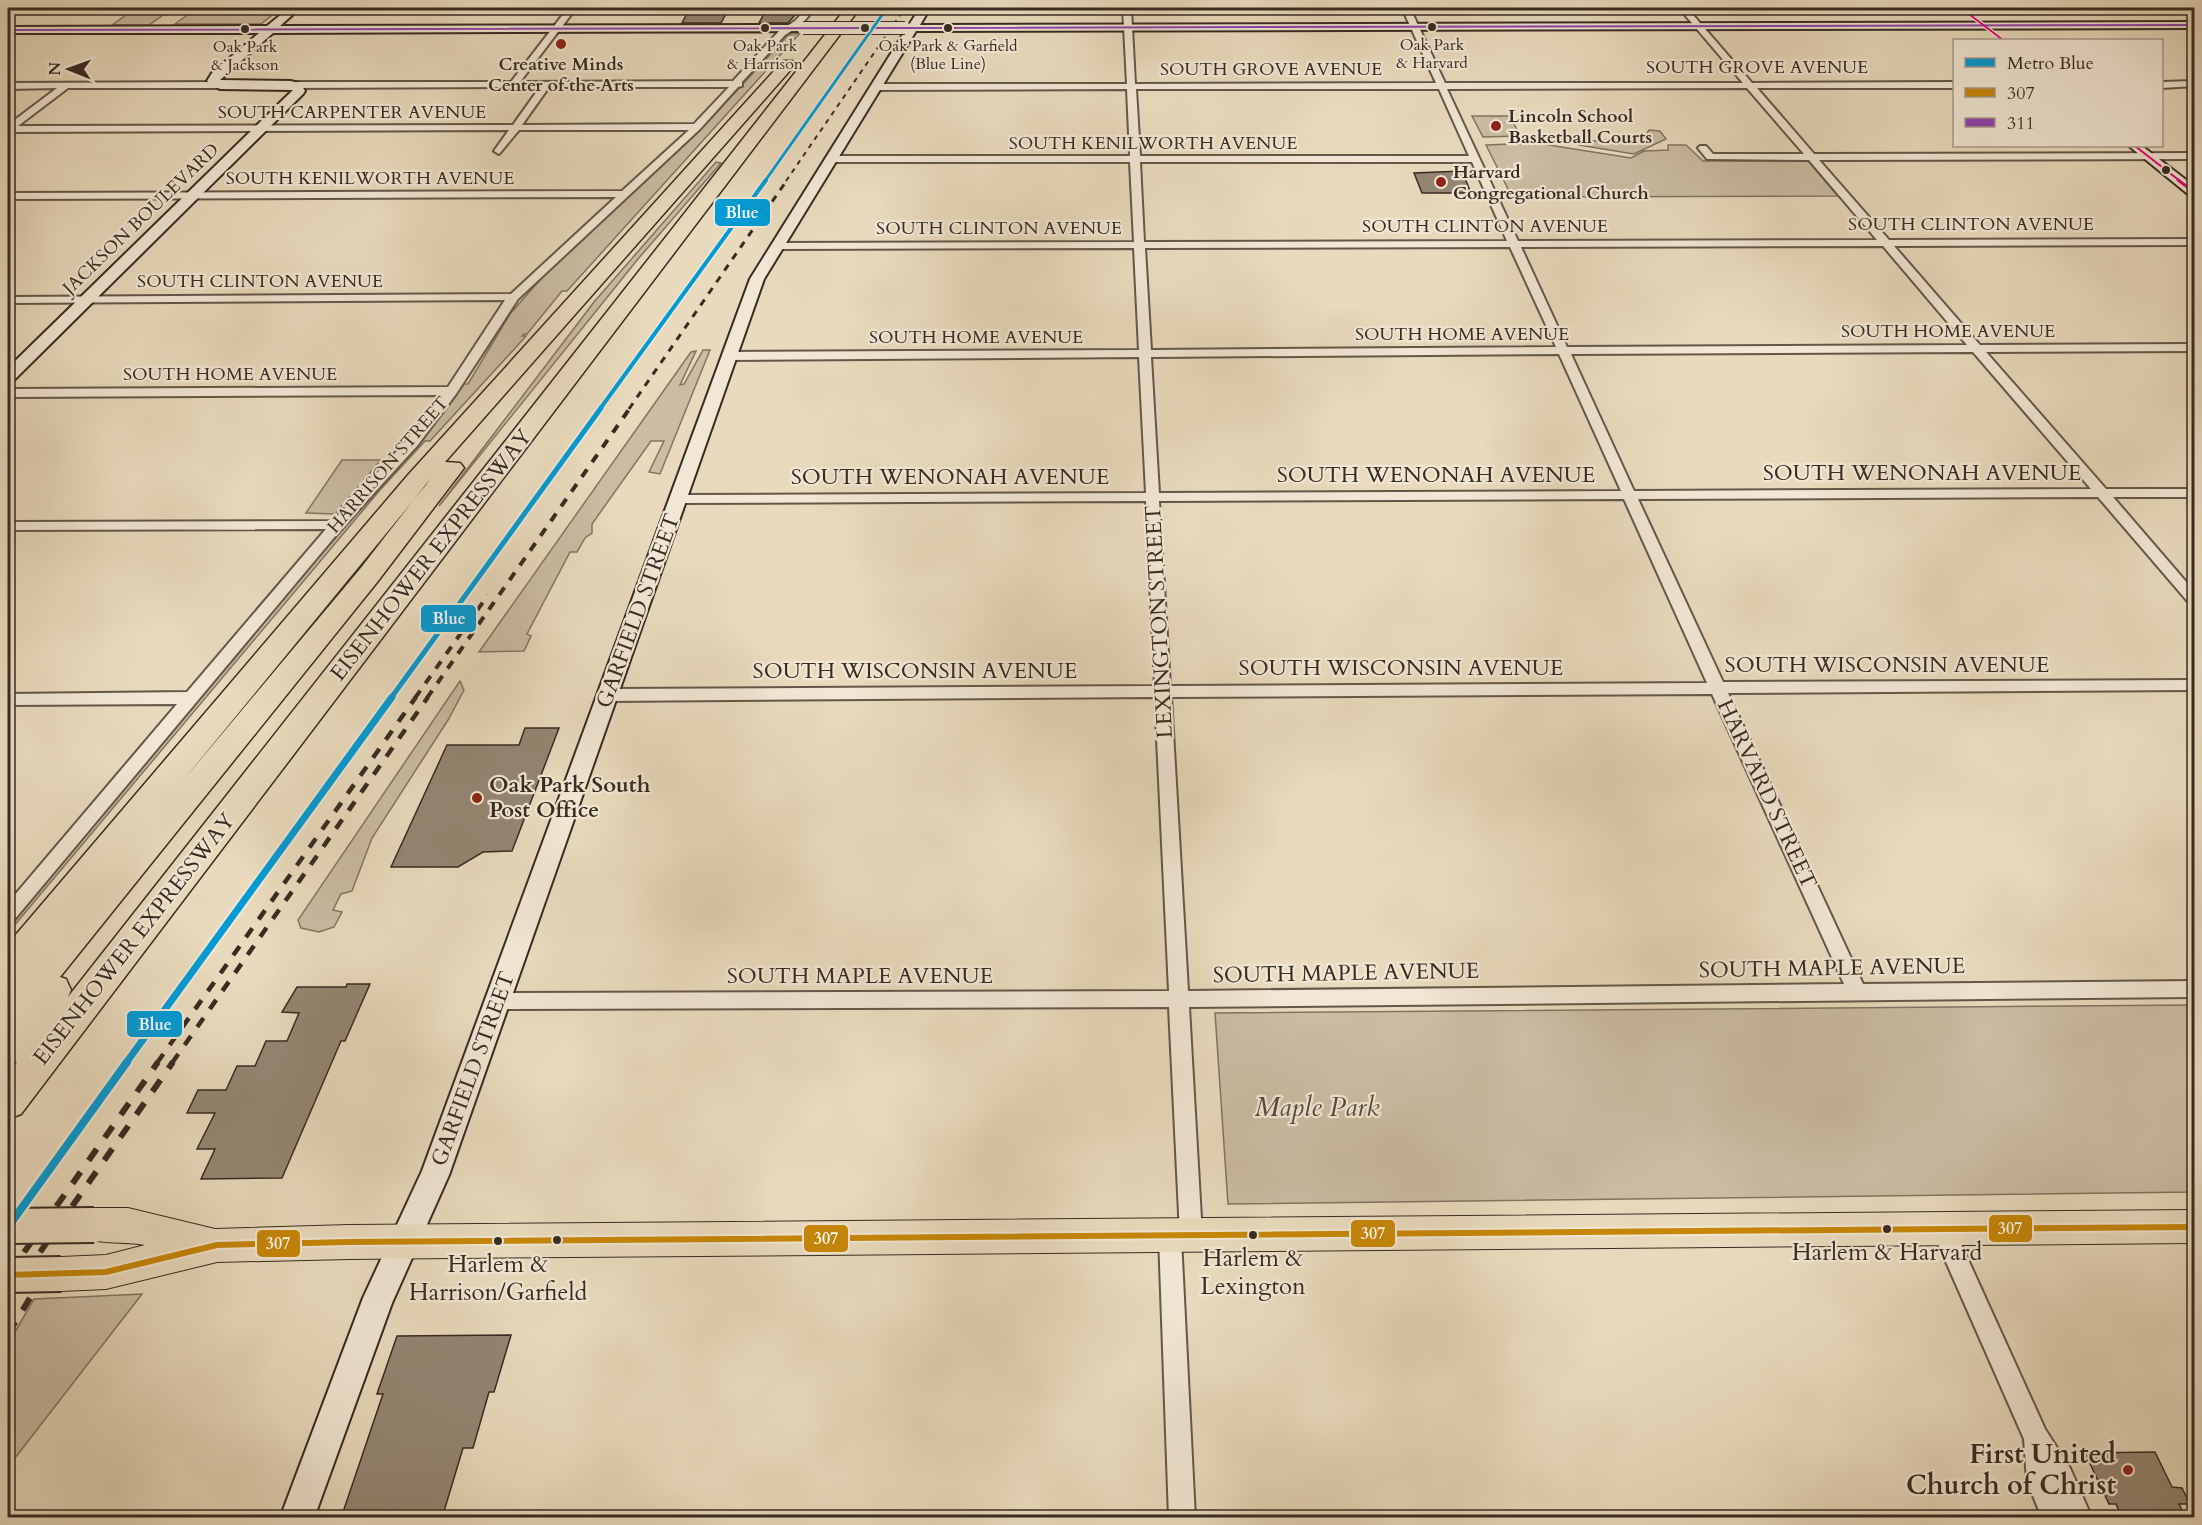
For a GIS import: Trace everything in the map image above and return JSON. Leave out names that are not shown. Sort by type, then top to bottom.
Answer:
[{"type":"highway","points":[[8,968],[388,513],[793,58],[832,8]]},
{"type":"highway","name":"EISENHOWER EXPRESSWAY","points":[[8,1102],[854,8]]},
{"type":"highway","points":[[8,1015],[369,575],[497,411],[525,359]]},
{"type":"highway","points":[[8,1049],[376,590],[439,521],[491,478]]},
{"type":"main road","points":[[8,1226],[128,1225],[217,1245]]},
{"type":"main road","points":[[8,1275],[106,1272],[217,1245],[2194,1227]]},
{"type":"street","points":[[8,13],[16,8]]},
{"type":"street","points":[[217,84],[216,75],[295,8]]},
{"type":"street","points":[[514,84],[572,8]]},
{"type":"street","name":"HARRISON STREET","points":[[8,915],[337,525],[412,443],[452,391],[514,297],[697,127],[739,84],[782,33],[798,23],[811,8]]},
{"type":"street","name":"GARFIELD STREET","points":[[405,1242],[435,1175],[757,279],[909,28],[925,8]]},
{"type":"street","name":"LEXINGTON STREET","points":[[1127,8],[1179,999],[1182,1518]]},
{"type":"street","name":"HARVARD STREET","points":[[1406,8],[1857,992]]},
{"type":"street","points":[[1683,8],[2194,600]]},
{"type":"street","points":[[1961,8],[2002,39]]},
{"type":"street","points":[[8,30],[2194,25]]},
{"type":"street","points":[[499,151],[547,84]]},
{"type":"street","points":[[8,86],[739,84]]},
{"type":"street","points":[[2163,85],[2194,84]]},
{"type":"street","name":"SOUTH GROVE AVENUE","points":[[875,87],[1953,85]]},
{"type":"street","points":[[8,129],[66,86]]},
{"type":"street","name":"JACKSON BOULEVARD","points":[[8,377],[299,91],[294,86]]},
{"type":"street","name":"SOUTH CARPENTER AVENUE","points":[[8,129],[697,127]]},
{"type":"street","points":[[2136,147],[2194,192]]},
{"type":"street","points":[[1703,148],[1710,157],[2194,156]]},
{"type":"street","name":"SOUTH KENILWORTH AVENUE","points":[[830,159],[1476,159]]},
{"type":"street","name":"SOUTH KENILWORTH AVENUE","points":[[8,196],[624,194]]},
{"type":"street","name":"SOUTH CLINTON AVENUE","points":[[776,246],[2194,242]]},
{"type":"street","name":"SOUTH CLINTON AVENUE","points":[[8,300],[514,297]]},
{"type":"street","name":"SOUTH HOME AVENUE","points":[[729,356],[2194,347]]},
{"type":"street","name":"SOUTH HOME AVENUE","points":[[8,393],[452,391]]},
{"type":"street","name":"SOUTH WENONAH AVENUE","points":[[678,499],[2194,493]]},
{"type":"street","points":[[8,526],[337,525]]},
{"type":"street","name":"SOUTH WISCONSIN AVENUE","points":[[607,695],[2194,685]]},
{"type":"street","points":[[8,699],[191,698]]},
{"type":"street","name":"SOUTH MAPLE AVENUE","points":[[497,1001],[1179,999],[2194,989]]},
{"type":"street","points":[[1943,1230],[2036,1438],[2061,1477],[2080,1518]]},
{"type":"street","points":[[297,1518],[378,1298],[405,1242]]},
{"type":"street","points":[[2036,1438],[2039,1481],[2055,1518]]},
{"type":"green space","points":[[136,8],[173,8],[149,25],[112,25]]},
{"type":"green space","points":[[197,8],[281,8],[261,24],[175,24]]},
{"type":"green space","points":[[800,33],[567,291],[562,291],[527,334],[522,336],[526,336],[430,441],[425,441],[380,490],[8,933],[8,927],[276,605],[420,443],[464,384],[468,384],[510,314],[547,272],[709,121],[788,35]]},
{"type":"green space","name":"Lincoln School Basketball Courts","points":[[1472,116],[1510,116],[1520,136],[1483,137]]},
{"type":"green space","points":[[1649,130],[1660,131],[1666,139],[1634,154],[1579,145],[1577,142],[1644,138]]},
{"type":"green space","points":[[1536,143],[1631,158],[1644,151],[1668,150],[1668,145],[1686,145],[1703,161],[1808,161],[1838,196],[1512,197],[1486,145]]},
{"type":"green space","points":[[716,162],[721,163],[638,259],[439,506],[594,302]]},
{"type":"green space","points":[[703,350],[710,350],[660,474],[649,472],[664,441],[651,441],[592,524],[592,533],[585,538],[577,552],[570,552],[527,634],[531,636],[524,651],[479,652],[691,352],[696,351],[680,385],[684,384]]},
{"type":"green space","points":[[342,460],[381,460],[335,514],[306,513]]},
{"type":"green space","points":[[460,681],[464,690],[448,720],[372,838],[352,891],[341,894],[333,910],[342,912],[334,927],[319,932],[301,928],[298,920]]},
{"type":"green space","name":"Maple Park","points":[[2194,1005],[2194,1192],[1228,1204],[1215,1013]]},
{"type":"green space","points":[[142,1294],[8,1467],[8,1344],[34,1299]]},
{"type":"building","points":[[690,8],[729,8],[721,23],[682,23]]},
{"type":"building","points":[[767,8],[801,8],[788,23],[759,23]]},
{"type":"building","name":"Harvard Congregational Church","points":[[1462,171],[1471,193],[1422,193],[1414,173]]},
{"type":"building","name":"Oak Park South Post Office","points":[[525,728],[559,728],[512,851],[483,852],[458,867],[391,867],[447,745],[519,745]]},
{"type":"building","points":[[347,984],[370,984],[345,1041],[341,1041],[282,1178],[201,1179],[215,1149],[197,1149],[215,1113],[187,1113],[198,1090],[226,1090],[237,1066],[255,1066],[266,1041],[287,1041],[299,1013],[282,1012],[297,987],[346,987]]},
{"type":"building","points":[[511,1335],[494,1392],[489,1392],[473,1448],[463,1448],[442,1518],[341,1518],[383,1394],[377,1394],[397,1336]]},
{"type":"building","name":"First United Church of Christ","points":[[2155,1452],[2172,1487],[2182,1488],[2190,1504],[2179,1504],[2186,1518],[2122,1518],[2116,1504],[2109,1504],[2085,1453]]},
{"type":"railway","points":[[786,181],[905,8]]},
{"type":"railway","points":[[629,409],[787,180]]},
{"type":"railway","points":[[427,698],[630,408]]},
{"type":"railway","points":[[415,698],[488,595]]},
{"type":"railway","points":[[157,1063],[416,697]]},
{"type":"railway","points":[[172,1063],[428,697]]},
{"type":"railway","points":[[8,1275],[158,1062]]},
{"type":"railway","points":[[8,1298],[173,1062]]},
{"type":"railway","points":[[8,1334],[52,1262]]},
{"type":"metro line","name":"Blue","points":[[8,1227],[826,97],[887,8]]},
{"type":"transit line","points":[[1961,8],[2002,39]]},
{"type":"transit line","name":"311","points":[[8,30],[2194,25]]},
{"type":"transit line","points":[[2136,147],[2194,192]]},
{"type":"transit line","name":"307","points":[[8,1275],[106,1272],[217,1245],[349,1242],[2194,1227]]},
{"type":"place","name":"Oak Park & Harvard","points":[[1432,27]]},
{"type":"place","name":"Oak Park & Harrison","points":[[765,28]]},
{"type":"place","name":"Oak Park & Garfield (Blue Line)","points":[[948,28]]},
{"type":"place","name":"Oak Park & Jackson","points":[[245,29]]},
{"type":"place","name":"Creative Minds Center of the Arts","points":[[561,44]]},
{"type":"place","name":"Lincoln School Basketball Courts","points":[[1496,126]]},
{"type":"place","name":"Harvard Congregational Church","points":[[1441,182]]},
{"type":"place","name":"Oak Park South Post Office","points":[[477,798]]},
{"type":"place","name":"Harlem & Harvard","points":[[1887,1229]]},
{"type":"place","name":"Harlem & Lexington","points":[[1253,1235]]},
{"type":"place","name":"Harlem & Harrison/Garfield","points":[[498,1241]]},
{"type":"place","name":"First United Church of Christ","points":[[2128,1470]]}]
